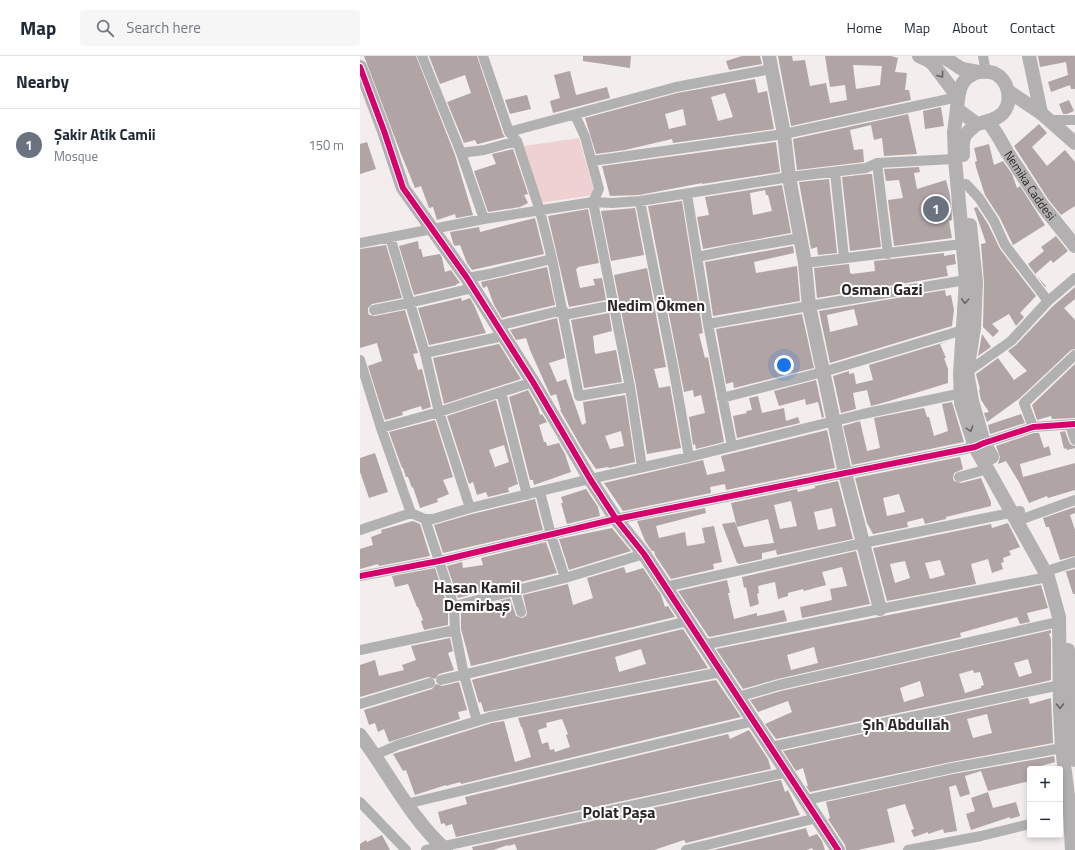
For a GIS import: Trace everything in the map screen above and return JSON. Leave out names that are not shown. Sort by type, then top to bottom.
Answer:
[{"type":"main road","points":[[919,56],[933,64],[958,103],[983,123]]},
{"type":"main road","points":[[942,56],[962,69],[994,73],[1006,84],[1009,99],[1007,107],[1003,113],[997,118],[983,123],[967,132],[962,140],[976,282],[974,328],[967,372],[966,392]]},
{"type":"main road","points":[[1029,56],[1045,116]]},
{"type":"main road","points":[[770,63],[784,134],[789,177],[805,263],[809,306],[845,473],[880,609]]},
{"type":"main road","points":[[360,67],[403,188],[470,283],[533,382],[590,479],[616,519],[644,554],[838,850]]},
{"type":"main road","points":[[982,72],[970,75],[964,81],[960,89],[954,132],[954,159],[966,280],[960,374],[966,392],[972,401],[980,445],[988,469],[1019,514]]},
{"type":"main road","points":[[1008,91],[1045,116],[1075,144]]},
{"type":"main road","name":"Nemika Caddesi","points":[[983,123],[998,136],[1042,205],[1075,246]]},
{"type":"main road","points":[[980,445],[1051,573],[1062,595],[1067,613],[1072,666],[1070,746],[1070,817],[1072,850]]},
{"type":"main road","points":[[1051,573],[1059,617],[1060,685],[1070,746],[1075,760]]},
{"type":"main road","points":[[362,741],[375,755],[406,804],[445,849]]},
{"type":"street","points":[[422,56],[461,154],[484,219]]},
{"type":"street","points":[[483,56],[509,132],[517,141],[540,211],[552,259],[579,396],[630,387]]},
{"type":"street","points":[[982,72],[983,56]]},
{"type":"street","points":[[509,132],[770,63]]},
{"type":"street","points":[[592,161],[784,134],[958,103]]},
{"type":"street","points":[[575,115],[585,137],[599,189],[593,202],[630,387],[642,467]]},
{"type":"street","points":[[1045,116],[1075,120]]},
{"type":"street","points":[[461,154],[484,150],[517,141]]},
{"type":"street","points":[[360,243],[484,219],[593,202],[612,203],[640,201],[789,177],[866,168],[877,164],[954,159]]},
{"type":"street","points":[[877,164],[888,254]]},
{"type":"street","points":[[835,172],[844,258]]},
{"type":"street","points":[[966,184],[980,198],[994,221],[1004,245],[1048,301]]},
{"type":"street","points":[[687,194],[708,324],[732,446]]},
{"type":"street","points":[[640,201],[674,372],[689,457]]},
{"type":"street","points":[[390,237],[425,353],[439,412],[470,508]]},
{"type":"street","points":[[697,257],[800,238]]},
{"type":"street","points":[[805,263],[962,244]]},
{"type":"street","points":[[374,310],[409,303],[470,283],[489,274],[552,259]]},
{"type":"street","points":[[967,372],[1011,341],[1048,301],[1075,278]]},
{"type":"street","points":[[708,324],[966,280]]},
{"type":"street","points":[[425,353],[563,312],[614,305]]},
{"type":"street","points":[[722,398],[823,372],[963,330]]},
{"type":"street","points":[[1033,427],[1024,403],[1075,356]]},
{"type":"street","points":[[360,360],[381,428],[411,513]]},
{"type":"street","points":[[381,428],[439,412],[533,382]]},
{"type":"street","points":[[501,392],[527,494]]},
{"type":"street","points":[[360,530],[411,513],[425,519],[433,519],[527,494],[966,392]]},
{"type":"street","points":[[360,576],[439,560],[616,519],[980,445],[1033,427],[1073,425],[1075,440]]},
{"type":"street","points":[[959,477],[988,469]]},
{"type":"street","points":[[540,492],[551,535],[565,578]]},
{"type":"street","points":[[665,587],[863,543],[1019,514],[1075,500]]},
{"type":"street","points":[[425,519],[454,606],[455,630],[464,675],[477,721]]},
{"type":"street","points":[[454,606],[565,578],[644,554]]},
{"type":"street","points":[[703,644],[1051,573],[1075,562]]},
{"type":"street","points":[[515,591],[521,612]]},
{"type":"street","points":[[441,680],[688,621]]},
{"type":"street","points":[[738,697],[779,685],[1058,622]]},
{"type":"street","points":[[360,650],[455,630]]},
{"type":"street","points":[[375,755],[398,745],[490,717],[721,672]]},
{"type":"street","points":[[360,704],[430,682]]},
{"type":"street","points":[[771,747],[1060,685]]},
{"type":"street","points":[[406,804],[754,722]]},
{"type":"street","points":[[806,800],[952,768],[1070,746]]},
{"type":"street","points":[[426,850],[445,849],[788,772]]},
{"type":"street","points":[[360,802],[406,850]]},
{"type":"street","points":[[686,850],[817,818]]},
{"type":"street","points":[[908,850],[981,836],[1027,825]]},
{"type":"shaded area","points":[[579,138],[593,187],[593,195],[540,203],[524,146]]},
{"type":"building","points":[[364,56],[416,56],[455,155],[473,215],[456,218],[455,214],[437,220],[433,207],[429,208],[421,186],[415,188]]},
{"type":"building","points":[[429,56],[477,56],[505,137],[478,144],[475,140],[464,143],[447,102],[471,93],[465,75],[440,84]]},
{"type":"building","points":[[583,56],[631,56],[630,68],[583,61]]},
{"type":"building","points":[[742,56],[760,56],[762,64],[729,70],[726,61]]},
{"type":"building","points":[[778,56],[792,56],[793,61],[805,60],[810,86],[826,83],[830,103],[847,100],[845,85],[830,87],[825,56],[891,56],[898,58],[895,72],[907,73],[905,90],[909,90],[911,100],[791,126]],"holes":[[[853,65],[882,66],[880,85],[856,89]]]},
{"type":"building","points":[[1038,56],[1075,56],[1075,89],[1071,89],[1070,85],[1051,92],[1048,82],[1068,75],[1066,62],[1040,67]]},
{"type":"building","points":[[570,71],[576,95],[607,87],[610,98],[553,113],[550,101],[560,98],[554,75]]},
{"type":"building","points":[[755,79],[758,93],[767,91],[774,129],[673,143],[672,139],[625,150],[596,154],[585,118],[677,93]],"holes":[[[725,93],[733,117],[718,121],[711,97]],[[683,109],[686,125],[669,129],[665,114]]]},
{"type":"building","points":[[527,95],[531,109],[510,114],[505,100]]},
{"type":"building","points":[[1069,100],[1074,111],[1063,114],[1059,104]]},
{"type":"building","points":[[941,107],[944,126],[925,129],[923,111]]},
{"type":"building","points":[[908,114],[917,154],[884,156],[882,138],[874,140],[871,125],[850,130],[854,150],[863,149],[864,162],[797,170],[793,139]]},
{"type":"building","points":[[1039,124],[1047,133],[1032,147],[1047,166],[1065,150],[1075,162],[1075,206],[1061,215],[1048,199],[1014,146]]},
{"type":"building","points":[[367,142],[376,169],[360,174],[360,144]]},
{"type":"building","points":[[776,142],[780,172],[702,183],[639,195],[610,196],[602,166]]},
{"type":"building","points":[[989,144],[994,165],[1003,161],[1012,174],[1017,188],[1020,186],[1045,225],[1013,245],[1000,218],[985,195],[976,167],[975,162],[977,161],[974,148]]},
{"type":"building","points":[[513,149],[528,194],[524,195],[528,203],[520,207],[488,212],[474,171],[496,164],[492,154]]},
{"type":"building","points":[[919,167],[920,172],[914,173],[917,189],[946,180],[950,195],[952,220],[949,221],[952,238],[894,246],[888,200],[903,198],[899,180],[886,181],[884,169]]},
{"type":"building","points":[[872,174],[881,247],[850,251],[842,177]]},
{"type":"building","points":[[829,179],[837,253],[818,255],[817,247],[811,249],[799,182]]},
{"type":"building","points":[[782,185],[791,233],[703,249],[697,217],[709,215],[705,197]],"holes":[[[765,190],[766,195],[768,195],[772,211],[753,215],[750,193]]]},
{"type":"building","points":[[682,201],[703,333],[699,334],[705,358],[708,357],[724,442],[696,449],[695,444],[693,445],[689,417],[705,413],[701,395],[694,397],[693,390],[684,392],[648,206]]},
{"type":"building","points":[[977,207],[988,224],[1000,249],[1036,296],[1020,313],[1024,317],[1016,326],[1009,314],[992,324],[999,331],[993,337],[983,327],[984,282],[981,244],[986,243],[974,208]]},
{"type":"building","points":[[635,208],[644,255],[611,261],[601,211]]},
{"type":"building","points":[[588,209],[599,263],[578,267],[576,269],[580,288],[595,285],[593,279],[602,278],[606,300],[569,307],[548,216]]},
{"type":"building","points":[[535,218],[544,254],[472,270],[467,263],[460,245],[455,246],[453,243],[450,232],[479,227],[480,232]]},
{"type":"building","points":[[1056,236],[1068,251],[1053,263],[1051,260],[1035,274],[1028,264],[1044,251],[1041,247]]},
{"type":"building","points":[[418,241],[419,249],[421,249],[423,257],[440,254],[445,272],[451,270],[460,283],[414,295],[399,246]]},
{"type":"building","points":[[386,245],[402,298],[372,304],[368,308],[368,312],[369,315],[375,316],[405,310],[418,353],[413,354],[418,370],[422,369],[431,407],[422,410],[421,406],[402,412],[403,415],[385,420],[368,366],[382,361],[377,343],[360,348],[360,249]]},
{"type":"building","points":[[793,246],[794,253],[754,262],[756,273],[797,266],[800,301],[713,316],[705,262]]},
{"type":"building","points":[[944,253],[944,256],[955,254],[956,264],[946,266],[948,276],[817,298],[814,268],[849,264],[850,273],[852,274],[875,271],[874,261]]},
{"type":"building","points":[[547,267],[555,305],[502,318],[494,305],[487,286],[483,288],[481,282]]},
{"type":"building","points":[[647,268],[666,367],[654,369],[659,388],[670,386],[681,448],[647,454],[636,386],[614,275]]},
{"type":"building","points":[[1075,287],[1075,299],[1064,308],[1075,320],[1075,349],[1071,350],[1020,398],[987,422],[984,413],[989,412],[981,400],[976,374],[998,358],[1014,380],[1027,371],[1008,351],[1016,345],[1053,306]]},
{"type":"building","points":[[945,290],[946,296],[951,295],[954,310],[952,326],[830,363],[819,311]],"holes":[[[854,309],[858,325],[830,332],[827,315]]]},
{"type":"building","points":[[461,298],[462,301],[470,298],[486,333],[429,345],[418,308]]},
{"type":"building","points":[[609,313],[612,331],[593,336],[595,354],[616,350],[622,382],[584,388],[571,320]]},
{"type":"building","points":[[802,314],[814,368],[734,388],[733,382],[726,384],[716,329]]},
{"type":"building","points":[[557,318],[565,358],[549,363],[557,382],[566,379],[582,425],[586,423],[583,402],[625,395],[635,462],[609,468],[596,469],[583,450],[560,410],[556,394],[551,396],[526,338],[516,340],[510,330]],"holes":[[[621,431],[624,446],[610,449],[605,436]]]},
{"type":"building","points":[[982,334],[991,347],[978,356]]},
{"type":"building","points":[[952,340],[940,344],[946,358],[944,358],[948,369],[948,383],[871,406],[867,390],[853,393],[856,409],[841,413],[833,376],[849,371],[849,374],[854,373],[856,384],[873,380],[869,365]]},
{"type":"building","points":[[499,344],[521,379],[444,404],[433,358]]},
{"type":"building","points":[[1075,364],[1075,418],[1052,419],[1051,416],[1037,420],[1032,405]]},
{"type":"building","points":[[816,380],[824,417],[822,418],[818,402],[806,405],[805,399],[779,406],[774,391]]},
{"type":"building","points":[[528,390],[538,408],[540,415],[542,414],[547,422],[539,425],[544,442],[546,442],[547,446],[559,443],[565,454],[571,472],[534,485],[533,480],[530,480],[509,397]]},
{"type":"building","points":[[758,396],[762,413],[784,408],[786,421],[798,417],[800,423],[737,438],[733,416],[747,413],[746,411],[752,410],[749,398]]},
{"type":"building","points":[[496,400],[518,484],[508,488],[509,492],[488,497],[486,492],[477,495],[473,482],[469,484],[447,416]],"holes":[[[504,445],[509,462],[495,467],[489,450]]]},
{"type":"building","points":[[952,402],[964,442],[852,465],[843,426],[860,421],[867,451],[880,448],[874,418],[924,408],[927,417],[929,417],[934,436],[948,431],[942,404]]},
{"type":"building","points":[[1021,414],[1025,423],[990,434],[988,425]]},
{"type":"building","points":[[435,420],[453,477],[443,480],[449,494],[437,499],[438,502],[420,508],[413,487],[412,488],[408,477],[406,477],[402,468],[389,432]]},
{"type":"building","points":[[827,430],[835,468],[726,490],[725,484],[710,487],[711,493],[623,511],[604,483],[703,460],[707,475],[725,471],[721,456]]},
{"type":"building","points":[[1065,431],[1069,442],[1071,445],[1075,446],[1075,448],[1067,450],[1066,448],[1064,449],[1060,432]]},
{"type":"building","points":[[1034,433],[1039,433],[1044,448],[1049,446],[1051,455],[1020,464],[1023,477],[1075,463],[1075,490],[1048,498],[1047,496],[1029,503],[1019,482],[1006,461],[998,464],[1000,457],[996,446]]},
{"type":"building","points":[[375,453],[388,492],[369,498],[360,472],[360,458]]},
{"type":"building","points":[[960,457],[963,469],[954,473],[954,481],[961,483],[981,478],[991,502],[991,506],[946,517],[946,519],[925,524],[923,518],[907,522],[908,527],[873,534],[867,523],[855,478]],"holes":[[[899,494],[905,512],[887,516],[883,498]]]},
{"type":"building","points":[[838,481],[853,539],[777,555],[776,550],[762,553],[762,559],[739,564],[737,563],[722,524],[735,522],[744,547],[774,543],[768,519],[737,527],[731,503],[797,489],[798,492],[815,488],[815,486]],"holes":[[[791,501],[797,526],[780,529],[774,505]],[[832,508],[836,526],[818,530],[814,512]]]},
{"type":"building","points":[[586,489],[598,507],[600,516],[567,524],[561,503],[563,503],[561,497]]},
{"type":"building","points":[[535,499],[543,530],[443,553],[434,525]]},
{"type":"building","points":[[1075,507],[1075,513],[1070,515],[1075,530],[1075,556],[1060,560],[1049,527],[1046,527],[1043,518]]},
{"type":"building","points":[[705,508],[706,513],[656,526],[659,538],[685,532],[687,546],[705,543],[702,528],[714,526],[722,562],[713,564],[714,569],[671,579],[655,555],[654,551],[652,551],[645,541],[637,521]]},
{"type":"building","points":[[413,521],[420,524],[430,556],[379,566],[378,564],[360,569],[360,549],[373,545],[371,537],[382,533],[381,530]]},
{"type":"building","points":[[1008,523],[1020,547],[1009,551],[1011,555],[1003,558],[1004,562],[1001,563],[1003,569],[992,573],[988,559],[971,564],[976,584],[887,601],[873,548],[991,524],[992,528]],"holes":[[[940,560],[945,575],[930,579],[925,563]],[[905,561],[910,578],[895,583],[890,564]]]},
{"type":"building","points":[[612,528],[631,551],[569,570],[559,539]]},
{"type":"building","points":[[546,542],[557,573],[458,598],[447,566],[462,562],[463,568],[483,565],[481,558]]},
{"type":"building","points":[[856,551],[870,604],[802,618],[800,607],[832,600],[830,589],[847,586],[842,567],[822,572],[826,585],[804,591],[803,589],[788,593],[788,596],[778,599],[775,582],[758,586],[759,593],[757,594],[759,604],[750,607],[746,587],[744,588],[742,577]]},
{"type":"building","points":[[624,567],[626,573],[643,568],[661,595],[665,607],[668,606],[675,617],[471,666],[461,629],[461,611],[510,598],[516,616],[522,618],[526,616],[527,613],[523,595],[568,584],[573,605],[593,598],[587,578]]},
{"type":"building","points":[[435,568],[448,607],[448,625],[424,630],[421,621],[423,620],[408,584],[395,587],[392,576]]},
{"type":"building","points":[[1075,569],[1075,594],[1073,594],[1066,572],[1064,572]]},
{"type":"building","points":[[727,580],[730,593],[728,593],[734,619],[757,613],[757,616],[784,610],[787,621],[709,637],[678,591]]},
{"type":"building","points":[[1041,585],[1048,608],[1027,613],[1030,622],[1020,624],[1017,617],[960,633],[961,637],[778,679],[743,689],[716,649]],"holes":[[[814,647],[818,663],[791,670],[787,655]]]},
{"type":"building","points":[[683,629],[708,668],[484,712],[481,702],[479,703],[472,680]],"holes":[[[641,649],[646,664],[619,672],[615,657]]]},
{"type":"building","points":[[1051,630],[1051,633],[1049,634],[1051,639],[1051,680],[1039,683],[776,739],[765,724],[792,712],[788,701],[758,712],[750,700],[781,691]],"holes":[[[1028,659],[1032,673],[1019,677],[1014,663]],[[973,670],[974,673],[980,672],[984,685],[981,686],[981,688],[965,693],[959,674]],[[920,681],[924,696],[904,702],[900,688]]]},
{"type":"building","points":[[450,638],[453,651],[448,653],[454,670],[439,674],[435,679],[428,677],[360,697],[360,665],[375,660],[379,676],[404,670],[402,665],[416,660],[411,646]]},
{"type":"building","points":[[716,680],[741,717],[461,784],[460,782],[446,785],[415,795],[406,770],[403,771],[393,754],[492,723],[504,721],[515,762],[531,757],[518,718]],"holes":[[[562,719],[568,734],[566,735],[570,747],[555,752],[554,749],[550,750],[548,742],[542,744],[538,730],[547,727],[546,723]]]},
{"type":"building","points":[[459,682],[467,710],[458,712],[460,719],[389,742],[384,729],[378,732],[375,723],[369,725],[364,710],[432,689],[436,684],[442,686]]},
{"type":"building","points":[[1028,698],[1030,704],[1051,698],[1053,743],[951,762],[810,792],[806,786],[808,786],[803,768],[796,771],[783,751]],"holes":[[[987,714],[992,733],[973,738],[967,719]]]},
{"type":"building","points":[[749,730],[768,759],[771,769],[456,837],[452,824],[446,826],[444,823],[441,824],[438,812],[467,804],[465,797],[728,734],[730,739]]},
{"type":"building","points":[[1054,756],[1055,762],[1042,766],[1027,766],[1027,782],[988,791],[981,771],[965,776],[970,794],[960,797],[956,785],[949,787],[957,831],[944,833],[943,829],[914,837],[911,830],[914,829],[905,804],[887,809],[895,842],[858,850],[846,850],[845,845],[828,819],[830,818],[826,802],[953,774]]},
{"type":"building","points":[[781,780],[785,792],[788,790],[800,815],[686,843],[684,840],[654,850],[517,850],[515,844],[493,850],[473,850],[472,847]]},
{"type":"building","points":[[988,792],[993,808],[1016,802],[1020,816],[1010,819],[1010,817],[971,830],[966,814],[975,811],[971,798]]},
{"type":"building","points":[[806,828],[809,837],[817,834],[822,841],[825,850],[813,850],[812,848],[807,850],[713,850]]},
{"type":"building","points":[[382,835],[390,850],[360,850],[360,844],[366,840],[367,842]]},
{"type":"cycle path","points":[[360,67],[403,188],[467,278],[533,382],[590,479],[616,519],[644,554],[838,850]]},
{"type":"cycle path","points":[[360,576],[439,561],[616,519],[975,447],[1033,427],[1075,424]]},
{"type":"place","name":"Şakir Atik Camii","points":[[936,209]]},
{"type":"district","name":"Osman Gazi","points":[[882,289]]},
{"type":"district","name":"Nedim Ökmen","points":[[656,305]]},
{"type":"district","name":"Hasan Kamil Demirbaş","points":[[477,596]]},
{"type":"district","name":"Şıh Abdullah","points":[[906,724]]},
{"type":"district","name":"Polat Paşa","points":[[619,812]]}]
